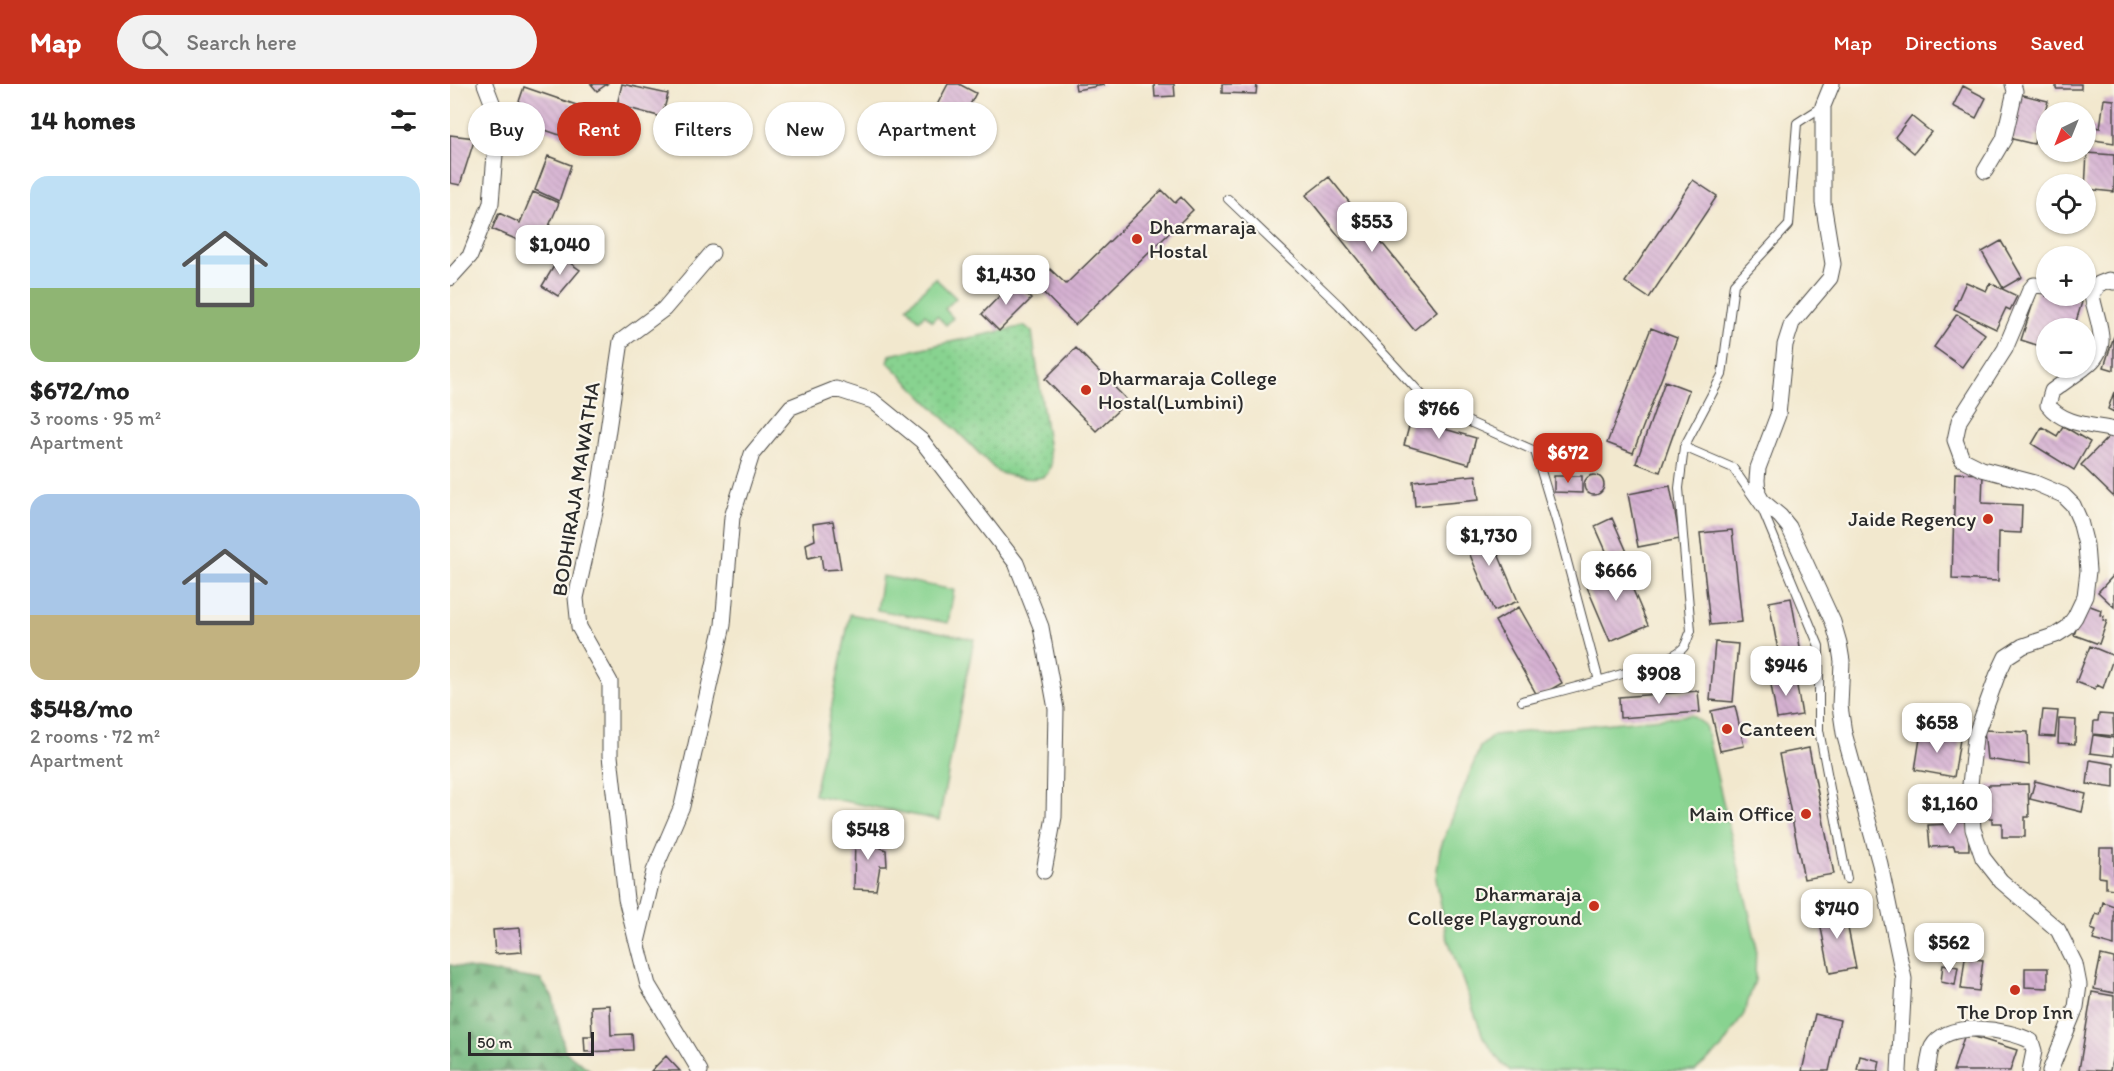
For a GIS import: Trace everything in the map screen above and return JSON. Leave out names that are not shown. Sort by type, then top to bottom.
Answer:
[{"type":"street","points":[[450,278],[470,256],[490,204],[498,118],[485,84]]},
{"type":"street","points":[[1832,84],[1823,106],[1823,203],[1833,264],[1830,278],[1792,323],[1785,345],[1778,415],[1758,468],[1757,480],[1758,494],[1762,501],[1789,527],[1833,622],[1839,643],[1842,661],[1840,706],[1844,733],[1880,864],[1904,979],[1899,1071]]},
{"type":"street","points":[[1985,171],[2004,139],[2015,91],[2013,84]]},
{"type":"street","name":"BODHIRAJA MAWATHA","points":[[700,1071],[648,985],[636,942],[626,899],[610,756],[610,682],[579,627],[576,598],[598,498],[621,341],[664,309],[712,252]]},
{"type":"street","points":[[2096,287],[2109,280],[2114,282]]},
{"type":"street","points":[[2036,285],[2030,290],[2005,349],[1959,421],[1954,440],[1962,459],[1983,469],[2035,483],[2063,495],[2073,505],[2080,520],[2086,545],[2088,572],[2085,596],[2075,617],[2067,628],[2056,635],[2023,646],[2006,657],[1975,737],[1970,784],[1973,829],[1983,858],[2001,881],[2058,930],[2075,964],[2079,985],[2076,1006],[2050,1071]]},
{"type":"street","points":[[2093,306],[2102,331],[2101,349],[2096,355]]},
{"type":"street","points":[[2070,378],[2052,391],[2049,405],[2056,415],[2114,430]]},
{"type":"street","points":[[636,942],[654,871],[682,806],[723,626],[732,517],[752,454],[791,406],[837,388],[873,401],[922,441],[1016,563],[1041,627],[1056,709],[1054,817],[1044,871]]},
{"type":"street","points":[[1927,1071],[1932,1047],[1945,1036],[1960,1029],[1973,1028],[2022,1036],[2031,1041],[2034,1051],[2030,1071]]},
{"type":"lane","points":[[1522,701],[1599,681],[1664,660],[1683,649],[1690,631],[1678,488],[1684,447],[1722,375],[1734,284],[1789,225],[1797,123],[1823,106]]},
{"type":"lane","points":[[1228,199],[1339,305],[1431,405],[1535,451],[1599,681]]},
{"type":"lane","points":[[1684,447],[1733,468],[1763,511],[1819,646],[1819,730],[1847,879]]},
{"type":"green space","points":[[935,278],[956,298],[945,309],[953,318],[946,325],[937,316],[932,321],[925,314],[919,320],[907,307]]},
{"type":"green space","points":[[1025,326],[1032,332],[1051,465],[1047,474],[1037,478],[1016,477],[998,472],[888,362],[890,355]]},
{"type":"green space","points":[[882,576],[954,590],[948,623],[877,610]]},
{"type":"green space","points":[[850,614],[974,639],[939,820],[814,795]]},
{"type":"green space","name":"Dharmaraja College Playground","points":[[1691,715],[1705,725],[1756,942],[1755,980],[1744,1014],[1721,1049],[1695,1071],[1511,1071],[1502,1064],[1483,1037],[1446,934],[1436,878],[1440,849],[1480,747],[1494,735]]},
{"type":"green space","points":[[450,965],[541,980],[553,998],[565,1051],[591,1071],[450,1071]]},
{"type":"building","points":[[591,84],[607,84],[597,91]]},
{"type":"building","points":[[622,84],[668,94],[666,102],[653,102],[653,115],[641,111],[641,102],[618,102]]},
{"type":"building","points":[[948,84],[959,84],[976,93],[971,102],[939,102]]},
{"type":"building","points":[[1075,84],[1104,84],[1104,85],[1076,90]]},
{"type":"building","points":[[1154,84],[1174,84],[1175,96],[1155,97]]},
{"type":"building","points":[[1222,84],[1257,84],[1256,94],[1222,93]]},
{"type":"building","points":[[2056,84],[2081,84],[2081,89],[2056,89]]},
{"type":"building","points":[[1963,86],[1986,98],[1976,118],[1953,106]]},
{"type":"building","points":[[524,87],[568,102],[557,102],[557,134],[545,130],[545,102],[519,102]]},
{"type":"building","points":[[2019,94],[2048,101],[2036,102],[2034,144],[2008,138]]},
{"type":"building","points":[[2104,99],[2114,100],[2114,143],[2096,140],[2096,127],[2100,128]]},
{"type":"building","points":[[1911,116],[1931,132],[1914,153],[1895,137]]},
{"type":"building","points":[[450,135],[468,137],[469,156],[460,185],[450,183]]},
{"type":"building","points":[[2096,154],[2114,155],[2114,192],[2096,190],[2096,174],[2086,174],[2086,162],[2096,162]]},
{"type":"building","points":[[548,156],[571,165],[559,201],[535,190]]},
{"type":"building","points":[[1329,177],[1437,311],[1414,330],[1306,195]]},
{"type":"building","points":[[1693,180],[1717,196],[1649,298],[1625,282]]},
{"type":"building","name":"Dharmaraja Hostal","points":[[1162,190],[1175,203],[1181,197],[1193,210],[1075,325],[1035,284],[1050,269],[1066,284]]},
{"type":"building","points":[[533,192],[559,203],[539,249],[492,229],[499,213],[520,223]]},
{"type":"building","points":[[2001,241],[2022,277],[2003,288],[1982,252]]},
{"type":"building","points":[[560,256],[580,270],[558,296],[542,286]]},
{"type":"building","points":[[1013,282],[1031,299],[999,331],[982,314]]},
{"type":"building","points":[[1966,282],[1986,291],[1990,283],[2017,296],[2010,310],[2006,308],[1996,329],[1954,309]]},
{"type":"building","points":[[2036,294],[2036,306],[2081,306],[2077,318],[2036,318],[2036,345],[2021,340]]},
{"type":"building","points":[[1957,314],[1985,334],[1962,367],[1934,347]]},
{"type":"building","points":[[1651,328],[1677,338],[1633,453],[1607,443]]},
{"type":"building","points":[[2114,336],[2114,370],[2104,367]]},
{"type":"building","name":"Dharmaraja College Hostal(Lumbini)","points":[[1076,348],[1128,401],[1096,431],[1045,379]]},
{"type":"building","points":[[1665,381],[1689,390],[1660,472],[1636,463]]},
{"type":"building","points":[[2114,392],[2114,412],[2108,409]]},
{"type":"building","points":[[1413,412],[1429,416],[1427,424],[1476,438],[1469,464],[1404,445]]},
{"type":"building","points":[[2063,426],[2090,442],[2074,470],[2032,444],[2042,427],[2057,436]]},
{"type":"building","points":[[2112,433],[2114,435],[2114,497],[2081,465]]},
{"type":"building","name":"Jaide Regency","points":[[1955,473],[1983,474],[1982,503],[2022,505],[2021,533],[1999,532],[1998,581],[1952,579]]},
{"type":"building","points":[[1476,475],[1479,500],[1415,506],[1413,481]]},
{"type":"building","points":[[1590,475],[1598,475],[1604,481],[1604,489],[1598,495],[1590,495],[1584,489],[1584,481]]},
{"type":"building","points":[[1554,476],[1582,476],[1582,493],[1554,492]]},
{"type":"building","points":[[1670,486],[1680,539],[1638,547],[1628,494]]},
{"type":"building","points":[[1612,518],[1627,552],[1610,560],[1595,526]]},
{"type":"building","points":[[833,521],[841,569],[823,570],[821,555],[808,558],[806,544],[815,540],[813,524]]},
{"type":"building","points":[[1485,523],[1518,601],[1494,611],[1461,534]]},
{"type":"building","points":[[1732,530],[1742,622],[1710,625],[1700,533]]},
{"type":"building","points":[[1622,564],[1648,625],[1610,641],[1584,580]]},
{"type":"building","points":[[2114,575],[2114,607],[2098,592]]},
{"type":"building","points":[[1791,598],[1804,668],[1782,672],[1769,602]]},
{"type":"building","points":[[2085,604],[2101,610],[2100,615],[2104,616],[2103,620],[2107,621],[2099,644],[2074,635]]},
{"type":"building","points":[[1519,607],[1562,683],[1538,697],[1495,621]]},
{"type":"building","points":[[1715,642],[1738,644],[1733,702],[1710,700]]},
{"type":"building","points":[[2090,646],[2114,656],[2103,688],[2097,685],[2095,689],[2076,682]]},
{"type":"building","points":[[1795,675],[1802,715],[1777,719],[1770,679]]},
{"type":"building","points":[[1698,691],[1700,712],[1620,718],[1619,697]]},
{"type":"building","name":"Canteen","points":[[1735,706],[1744,746],[1720,751],[1711,711]]},
{"type":"building","points":[[2043,710],[2058,711],[2055,737],[2040,736]]},
{"type":"building","points":[[2099,714],[2113,715],[2114,736],[2093,734],[2094,721],[2098,721]]},
{"type":"building","points":[[2059,719],[2076,720],[2075,744],[2058,743]]},
{"type":"building","points":[[1984,730],[2028,732],[2029,765],[1987,759]]},
{"type":"building","points":[[1921,732],[1960,739],[1954,777],[1915,770]]},
{"type":"building","points":[[2093,735],[2114,738],[2114,756],[2090,753]]},
{"type":"building","name":"Main Office","points":[[1809,748],[1834,874],[1804,879],[1779,754]]},
{"type":"building","points":[[2090,760],[2114,764],[2114,788],[2087,784]]},
{"type":"building","points":[[2035,781],[2086,794],[2082,812],[2030,799]]},
{"type":"building","points":[[2028,784],[2029,817],[2025,817],[2025,837],[2002,837],[2002,823],[1992,823],[1992,818],[1981,818],[1981,795],[1988,795],[1988,785]]},
{"type":"building","points":[[1952,821],[1968,821],[1969,850],[1955,850],[1954,846],[1930,847],[1928,825],[1952,824]]},
{"type":"building","points":[[878,833],[879,847],[886,850],[887,866],[880,866],[876,890],[854,889],[855,835]]},
{"type":"building","points":[[2100,848],[2114,848],[2114,889],[2106,888],[2106,878],[2099,877]]},
{"type":"building","points":[[2103,902],[2114,906],[2114,946],[2093,940],[2096,931],[2091,929],[2096,914],[2100,915]]},
{"type":"building","points":[[1844,908],[1856,968],[1830,973],[1818,913]]},
{"type":"building","points":[[520,928],[522,952],[495,954],[493,930]]},
{"type":"building","points":[[2101,955],[2114,958],[2114,993],[2094,989]]},
{"type":"building","points":[[1965,958],[1983,960],[1979,991],[1961,989]]},
{"type":"building","points":[[1943,964],[1958,967],[1955,985],[1941,982]]},
{"type":"building","points":[[2025,968],[2048,968],[2048,988],[2025,987]]},
{"type":"building","points":[[2092,992],[2114,996],[2114,1049],[2110,1071],[2079,1070]]},
{"type":"building","points":[[610,1005],[611,1035],[632,1034],[633,1050],[585,1052],[584,1036],[592,1036],[591,1006]]},
{"type":"building","points":[[1815,1014],[1840,1020],[1829,1071],[1802,1071]]},
{"type":"building","points":[[1965,1034],[2017,1050],[2010,1071],[1953,1071]]},
{"type":"building","points":[[666,1056],[680,1071],[651,1071]]},
{"type":"building","points":[[1860,1056],[1880,1061],[1878,1071],[1857,1070]]},
{"type":"place","name":"Dharmaraja Hostal","points":[[1137,239]]},
{"type":"place","name":"Dharmaraja College Hostal(Lumbini)","points":[[1086,390]]},
{"type":"place","name":"Jaide Regency","points":[[1988,519]]},
{"type":"place","name":"Canteen","points":[[1727,729]]},
{"type":"place","name":"Main Office","points":[[1806,814]]},
{"type":"place","name":"Dharmaraja College Playground","points":[[1594,906]]},
{"type":"place","name":"The Drop Inn","points":[[2015,990]]}]
